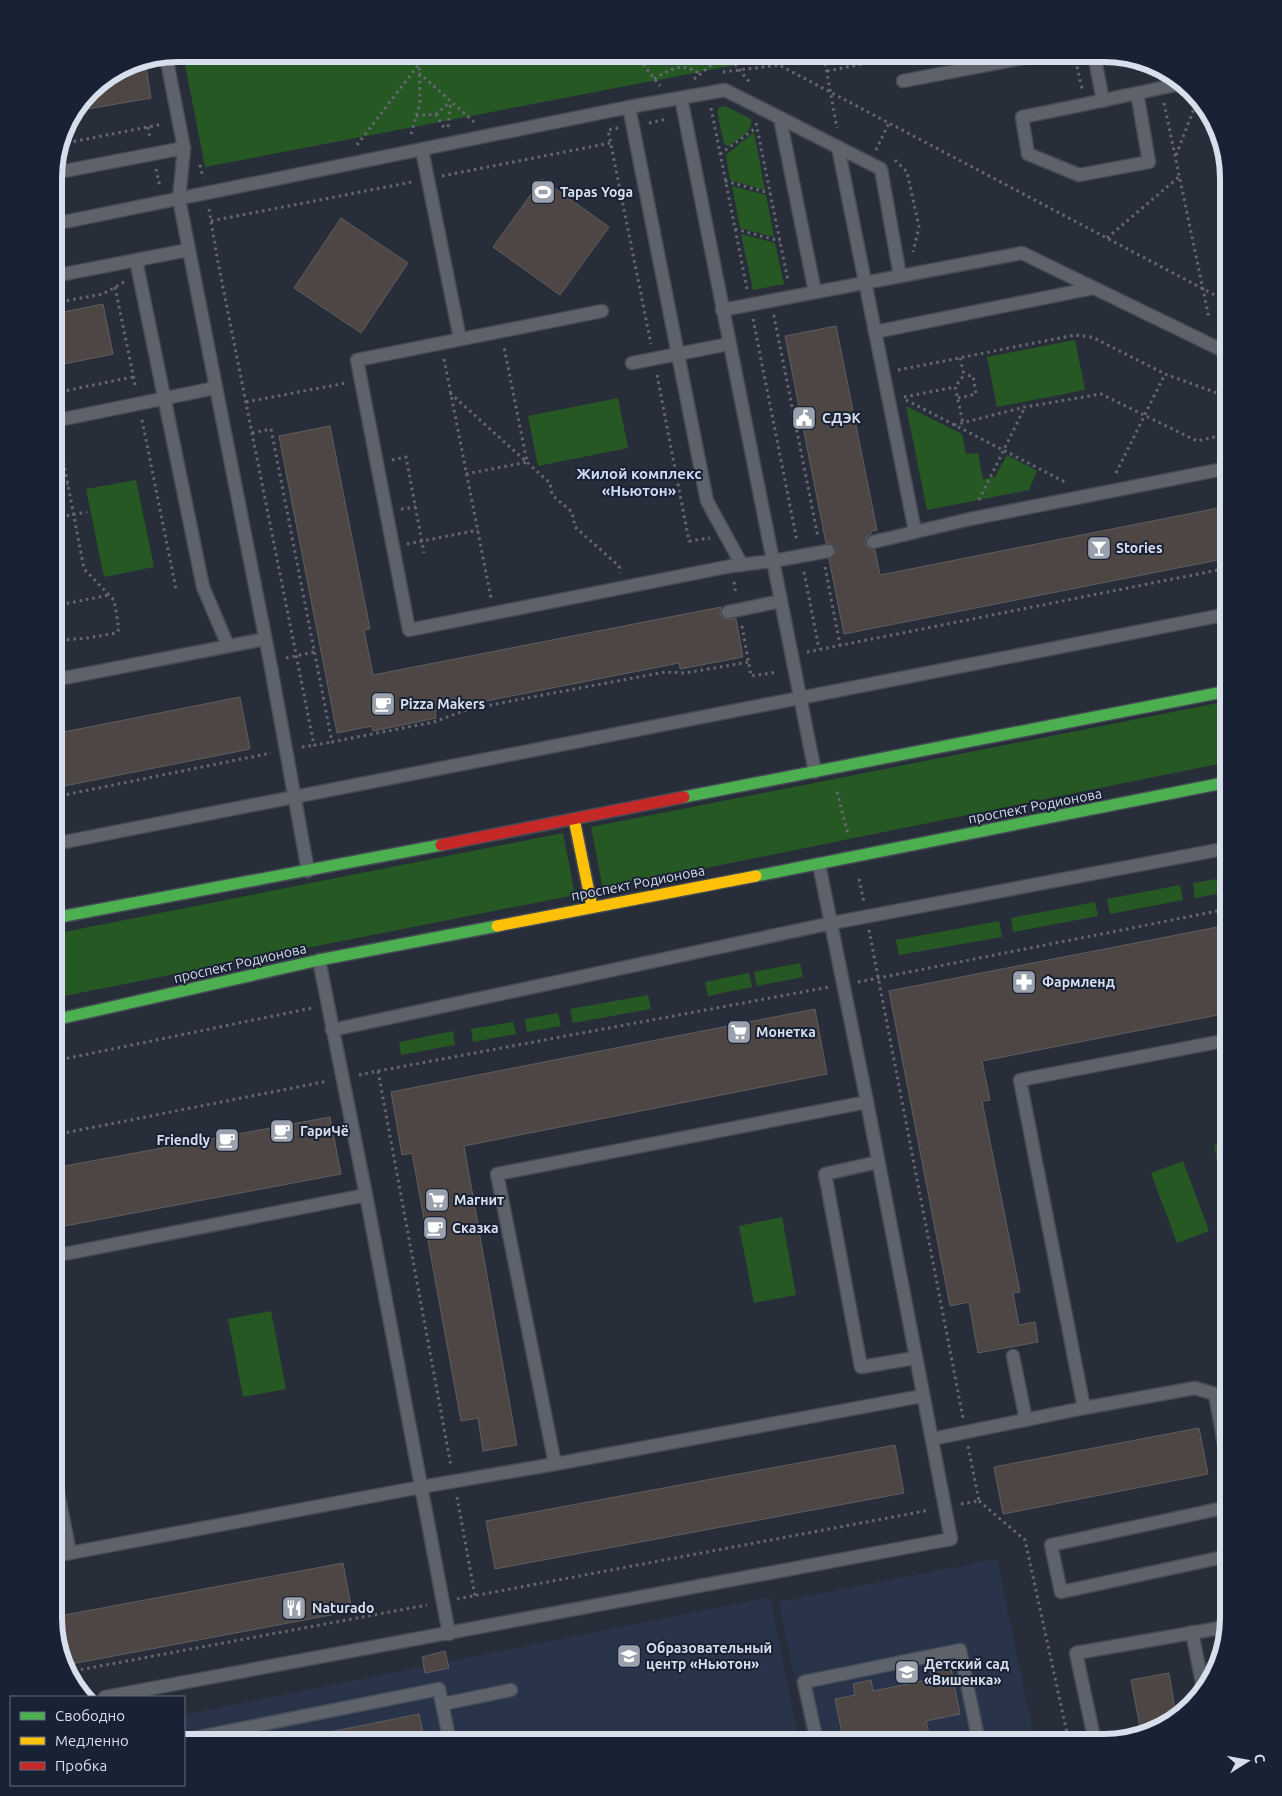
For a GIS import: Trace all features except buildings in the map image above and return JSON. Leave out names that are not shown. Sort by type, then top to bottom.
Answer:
[{"type":"street","points":[[62,916],[308,871],[1220,693]]},
{"type":"street","name":"проспект Родионова","points":[[62,1018],[319,960],[819,864],[1220,784]]},
{"type":"street","points":[[574,819],[592,907]]},
{"type":"lane","points":[[167,63],[184,148],[179,199],[270,662],[308,871]]},
{"type":"lane","points":[[903,81],[998,63]]},
{"type":"lane","points":[[1096,63],[1103,101]]},
{"type":"lane","points":[[1137,93],[1149,162],[1079,175],[1028,154],[1022,117],[1103,101],[1137,93],[1173,86]]},
{"type":"lane","points":[[63,222],[629,107],[725,90],[881,169],[900,276]]},
{"type":"lane","points":[[676,99],[684,116],[815,772]]},
{"type":"lane","points":[[629,107],[707,501],[742,564]]},
{"type":"lane","points":[[780,118],[815,292]]},
{"type":"lane","points":[[838,147],[915,531]]},
{"type":"lane","points":[[63,171],[184,148]]},
{"type":"lane","points":[[422,150],[460,339]]},
{"type":"lane","points":[[63,274],[188,250]]},
{"type":"lane","points":[[722,310],[1022,253],[1220,349]]},
{"type":"lane","points":[[136,260],[203,587],[228,646]]},
{"type":"lane","points":[[875,332],[1094,288]]},
{"type":"lane","points":[[602,311],[356,360],[409,630],[742,564],[825,552]]},
{"type":"lane","points":[[632,364],[729,344]]},
{"type":"lane","points":[[63,419],[215,388]]},
{"type":"lane","points":[[873,542],[970,519],[1220,470]]},
{"type":"lane","points":[[728,612],[781,601]]},
{"type":"lane","points":[[63,842],[1220,616]]},
{"type":"lane","points":[[63,678],[265,639]]},
{"type":"lane","points":[[332,1030],[832,923],[1220,850]]},
{"type":"lane","points":[[110,1696],[951,1539],[844,984],[819,864]]},
{"type":"lane","points":[[319,960],[366,1195],[449,1634]]},
{"type":"lane","points":[[1084,1408],[1020,1080],[1220,1042]]},
{"type":"lane","points":[[555,1464],[497,1174],[867,1102]]},
{"type":"lane","points":[[878,1162],[825,1174],[859,1357],[861,1367],[916,1358]]},
{"type":"lane","points":[[62,1254],[366,1195]]},
{"type":"lane","points":[[1013,1356],[1026,1420]]},
{"type":"lane","points":[[932,1439],[1194,1388],[1215,1394],[1220,1422]]},
{"type":"lane","points":[[62,1554],[922,1396]]},
{"type":"lane","points":[[1220,1509],[1051,1545],[1061,1592],[1220,1558]]},
{"type":"lane","points":[[62,1513],[70,1553]]},
{"type":"lane","points":[[1093,1734],[1076,1654],[1219,1628]]},
{"type":"lane","points":[[1192,1632],[1201,1680]]},
{"type":"lane","points":[[815,1734],[804,1682],[960,1650],[977,1734]]},
{"type":"lane","points":[[219,1733],[439,1689],[448,1733]]},
{"type":"lane","points":[[443,1704],[511,1690]]},
{"type":"path","points":[[642,62],[654,79],[676,99],[694,79],[716,63]]},
{"type":"path","points":[[734,63],[751,85]]},
{"type":"path","points":[[826,63],[837,132]]},
{"type":"path","points":[[827,70],[866,63]]},
{"type":"path","points":[[405,153],[420,103],[419,64]]},
{"type":"path","points":[[342,166],[419,64]]},
{"type":"path","points":[[719,73],[779,65],[1220,298]]},
{"type":"path","points":[[654,79],[676,67],[693,69],[701,75]]},
{"type":"path","points":[[419,72],[489,136]]},
{"type":"path","points":[[1162,88],[1209,318]]},
{"type":"path","points":[[708,93],[819,649]]},
{"type":"path","points":[[436,114],[447,134],[451,101]]},
{"type":"path","points":[[416,116],[436,114],[451,101]]},
{"type":"path","points":[[608,130],[684,116],[718,107]]},
{"type":"path","points":[[1176,156],[1195,107]]},
{"type":"path","points":[[755,118],[789,286]]},
{"type":"path","points":[[68,143],[169,122]]},
{"type":"path","points":[[875,150],[889,123]]},
{"type":"path","points":[[720,154],[757,127]]},
{"type":"path","points":[[198,156],[314,745],[434,722],[469,709],[665,672],[685,673],[748,662],[751,676],[794,669],[809,666],[807,652],[819,649],[1220,570]]},
{"type":"path","points":[[1107,238],[1180,176]]},
{"type":"path","points":[[725,182],[770,193]]},
{"type":"path","points":[[735,230],[780,242]]},
{"type":"path","points":[[115,287],[176,589]]},
{"type":"path","points":[[767,318],[774,316],[825,552],[840,645]]},
{"type":"path","points":[[726,326],[760,319]]},
{"type":"path","points":[[501,332],[526,462]]},
{"type":"path","points":[[883,373],[1075,335],[1092,337],[1165,374],[1220,394]]},
{"type":"path","points":[[650,342],[674,337]]},
{"type":"path","points":[[441,343],[494,613]]},
{"type":"path","points":[[960,358],[964,374],[955,387],[901,398],[1074,486]]},
{"type":"path","points":[[958,398],[976,394],[973,376],[964,374]]},
{"type":"path","points":[[1113,479],[1165,374]]},
{"type":"path","points":[[63,391],[133,377]]},
{"type":"path","points":[[246,402],[348,382]]},
{"type":"path","points":[[955,387],[963,423]]},
{"type":"path","points":[[450,393],[550,483],[552,495],[572,512],[575,526],[619,566],[623,588]]},
{"type":"path","points":[[954,425],[1025,407],[1100,394],[1197,441],[1220,436]]},
{"type":"path","points":[[970,519],[1025,407]]},
{"type":"path","points":[[252,433],[271,429],[332,742]]},
{"type":"path","points":[[376,463],[406,457],[424,553]]},
{"type":"path","points":[[466,474],[526,462]]},
{"type":"path","points":[[63,463],[84,569],[114,600],[119,629],[116,633],[63,640]]},
{"type":"path","points":[[63,485],[68,484]]},
{"type":"path","points":[[63,516],[87,512]]},
{"type":"path","points":[[393,546],[478,530]]},
{"type":"path","points":[[63,604],[109,595]]},
{"type":"path","points":[[270,662],[314,652]]},
{"type":"path","points":[[63,795],[272,753]]},
{"type":"path","points":[[831,768],[854,857],[878,977]]},
{"type":"path","points":[[62,1133],[378,1071],[844,984],[1220,911]]},
{"type":"path","points":[[62,1059],[328,1005]]},
{"type":"path","points":[[378,1071],[476,1596]]},
{"type":"path","points":[[979,1501],[1025,1540],[1067,1734]]},
{"type":"shaded area","name":"Детский сад «Вишенка»","points":[[997,1559],[1033,1734],[806,1734],[779,1602]]},
{"type":"shaded area","name":"Образовательный центр «Ньютон»","points":[[770,1597],[797,1734],[185,1733],[185,1715]]},
{"type":"green space","points":[[185,62],[748,63],[205,167]]},
{"type":"green space","points":[[725,106],[751,119],[750,128],[747,132],[728,146],[724,144],[717,111],[720,107]]},
{"type":"green space","points":[[754,132],[765,190],[730,180],[726,155]]},
{"type":"green space","points":[[732,186],[766,195],[774,237],[740,228]]},
{"type":"green space","points":[[741,234],[775,243],[784,284],[753,290]]},
{"type":"green space","points":[[1075,340],[1085,390],[997,407],[987,357]]},
{"type":"green space","points":[[618,398],[628,448],[538,466],[528,416]]},
{"type":"green space","points":[[906,406],[962,434],[966,454],[978,453],[983,479],[995,477],[1007,455],[1037,471],[1029,490],[927,510]]},
{"type":"green space","points":[[136,480],[154,567],[104,577],[86,489]]},
{"type":"green space","points":[[1220,703],[1220,764],[603,889],[591,827]]},
{"type":"green space","points":[[563,833],[575,895],[62,996],[62,932]]},
{"type":"green space","points":[[1220,878],[1220,893],[1195,898],[1193,883]]},
{"type":"green space","points":[[1180,885],[1183,900],[1110,914],[1107,899]]},
{"type":"green space","points":[[1095,902],[1098,916],[1013,932],[1011,918]]},
{"type":"green space","points":[[999,921],[1002,937],[899,955],[896,940]]},
{"type":"green space","points":[[800,963],[803,977],[757,986],[754,972]]},
{"type":"green space","points":[[749,973],[752,987],[708,996],[705,982]]},
{"type":"green space","points":[[648,995],[651,1009],[573,1023],[570,1009]]},
{"type":"green space","points":[[558,1013],[561,1026],[527,1032],[525,1019]]},
{"type":"green space","points":[[513,1022],[516,1034],[473,1042],[471,1029]]},
{"type":"green space","points":[[453,1031],[455,1045],[401,1055],[399,1042]]},
{"type":"green space","points":[[1220,1144],[1220,1178],[1214,1145]]},
{"type":"green space","points":[[1183,1161],[1209,1231],[1177,1243],[1151,1173]]},
{"type":"green space","points":[[782,1217],[796,1295],[754,1303],[739,1226]]},
{"type":"green space","points":[[271,1311],[286,1389],[243,1397],[228,1319]]},
{"type":"traffic: fast","points":[[684,797],[1220,693]]},
{"type":"traffic: fast","points":[[756,876],[1220,784]]},
{"type":"traffic: fast","points":[[62,916],[441,845]]},
{"type":"traffic: fast","points":[[62,1018],[319,960],[497,926]]},
{"type":"traffic: slow","points":[[574,819],[592,907]]},
{"type":"traffic: slow","points":[[497,926],[756,876]]},
{"type":"traffic: jam","points":[[441,845],[684,797]]},
{"type":"place","name":"Tapas Yoga","points":[[543,192]]},
{"type":"place","name":"СДЭК","points":[[804,418]]},
{"type":"place","name":"Stories","points":[[1099,548]]},
{"type":"place","name":"Pizza Makers","points":[[383,704]]},
{"type":"place","name":"Фармленд","points":[[1024,982]]},
{"type":"place","name":"Монетка","points":[[739,1032]]},
{"type":"place","name":"ГариЧё","points":[[282,1131]]},
{"type":"place","name":"Friendly","points":[[227,1140]]},
{"type":"place","name":"Магнит","points":[[437,1200]]},
{"type":"place","name":"Сказка","points":[[435,1228]]},
{"type":"place","name":"Naturado","points":[[294,1608]]},
{"type":"place","name":"Образовательный центр «Ньютон»","points":[[629,1656]]},
{"type":"place","name":"Детский сад «Вишенка»","points":[[907,1672]]},
{"type":"district","name":"Жилой комплекс «Ньютон»","points":[[639,482]]}]
